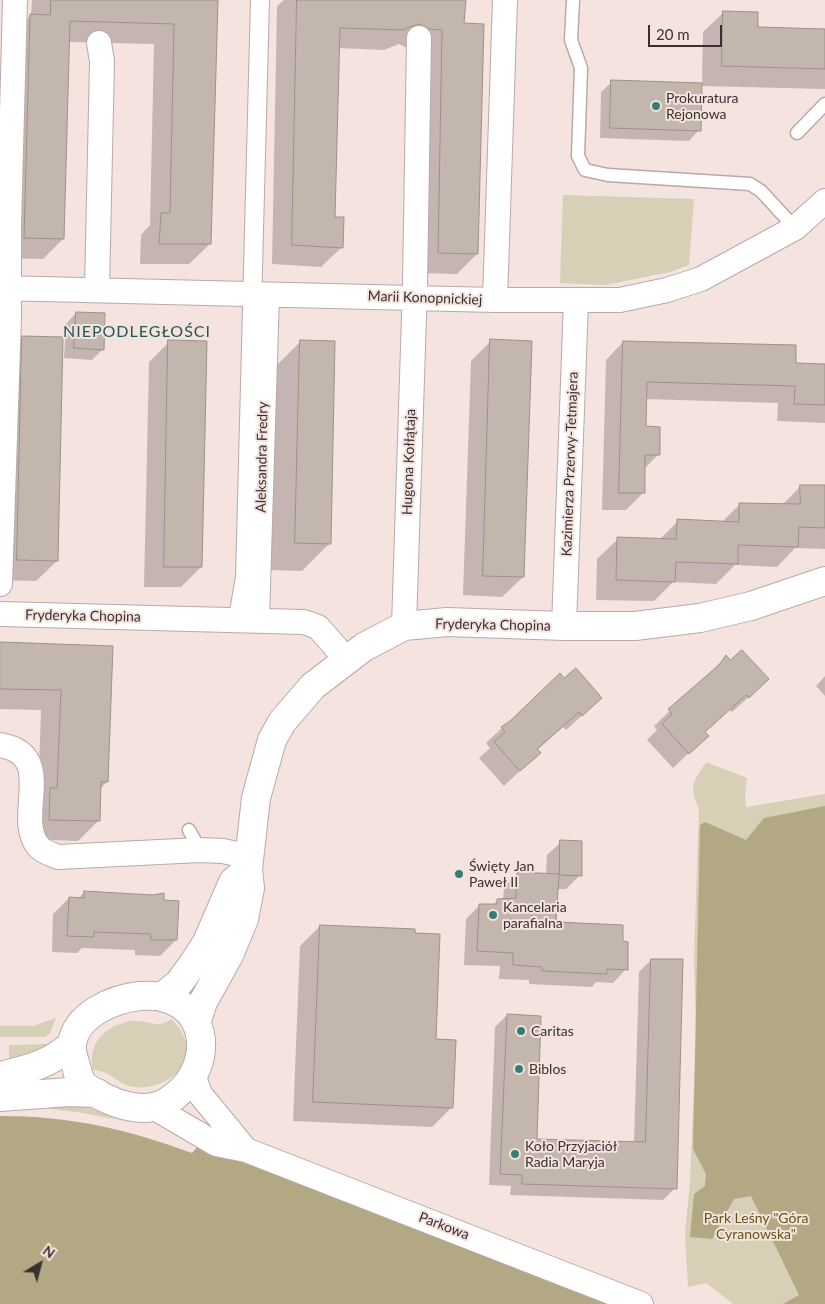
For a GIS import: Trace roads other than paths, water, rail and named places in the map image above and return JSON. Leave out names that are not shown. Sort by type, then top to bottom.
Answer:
[{"type":"street","points":[[0,584],[4,288],[15,0]]},
{"type":"street","points":[[259,295],[260,0]]},
{"type":"street","points":[[495,300],[505,0]]},
{"type":"street","name":"Hugona Kołłątaja","points":[[404,626],[414,297],[419,38]]},
{"type":"street","points":[[98,289],[102,61],[99,44]]},
{"type":"street","name":"Marii Konopnickiej","points":[[4,288],[576,302],[620,300],[667,290],[701,279],[795,228],[821,211]]},
{"type":"street","name":"Aleksandra Fredry","points":[[248,619],[259,295]]},
{"type":"street","name":"Kazimierza Przerwy-Tetmajera","points":[[564,626],[576,302]]},
{"type":"street","name":"Fryderyka Chopina","points":[[0,614],[248,619],[304,622],[318,627],[346,659],[364,647],[404,626],[447,622],[564,626],[635,626],[700,618],[759,603],[825,581]]},
{"type":"street","points":[[196,1023],[203,1002],[230,955],[244,919],[250,888],[249,863],[259,782],[272,740],[282,722],[299,701],[346,659]]},
{"type":"street","points":[[0,745],[13,747],[24,756],[30,769],[33,784],[31,829],[37,845],[46,852],[58,857],[194,840],[249,863]]},
{"type":"street","points":[[162,997],[179,983],[193,964],[207,942],[233,882],[249,863]]},
{"type":"street","points":[[139,996],[162,997],[188,1012],[196,1023],[202,1050],[194,1077],[186,1088],[170,1101],[153,1107],[134,1107],[113,1102],[84,1086],[79,1078],[72,1044],[74,1036],[85,1021],[114,1001],[139,996]]},
{"type":"street","points":[[0,1076],[41,1066],[57,1058],[72,1044]]},
{"type":"street","name":"Parkowa","points":[[194,1077],[200,1094],[246,1150]]},
{"type":"street","points":[[0,1097],[69,1092],[97,1093]]},
{"type":"street","name":"Parkowa","points":[[153,1107],[216,1144],[246,1150],[641,1304]]},
{"type":"lane","points":[[573,0],[570,40],[581,68],[578,156],[585,170],[608,175],[750,184],[761,191],[795,228]]},
{"type":"lane","points":[[796,133],[825,104]]},
{"type":"place","name":"Prokuratura Rejonowa","points":[[656,106]]},
{"type":"place","name":"Święty Jan Paweł II","points":[[459,874]]},
{"type":"place","name":"Kancelaria parafialna","points":[[493,915]]},
{"type":"place","name":"Caritas","points":[[521,1031]]},
{"type":"place","name":"Biblos","points":[[519,1069]]},
{"type":"place","name":"Koło Przyjaciół Radia Maryja","points":[[515,1154]]},
{"type":"district","name":"NIEPODLEGŁOŚCI","points":[[137,332]]},
{"type":"park label","name":"Park Leśny \"Góra Cyranowska\"","points":[[756,1226]]}]
